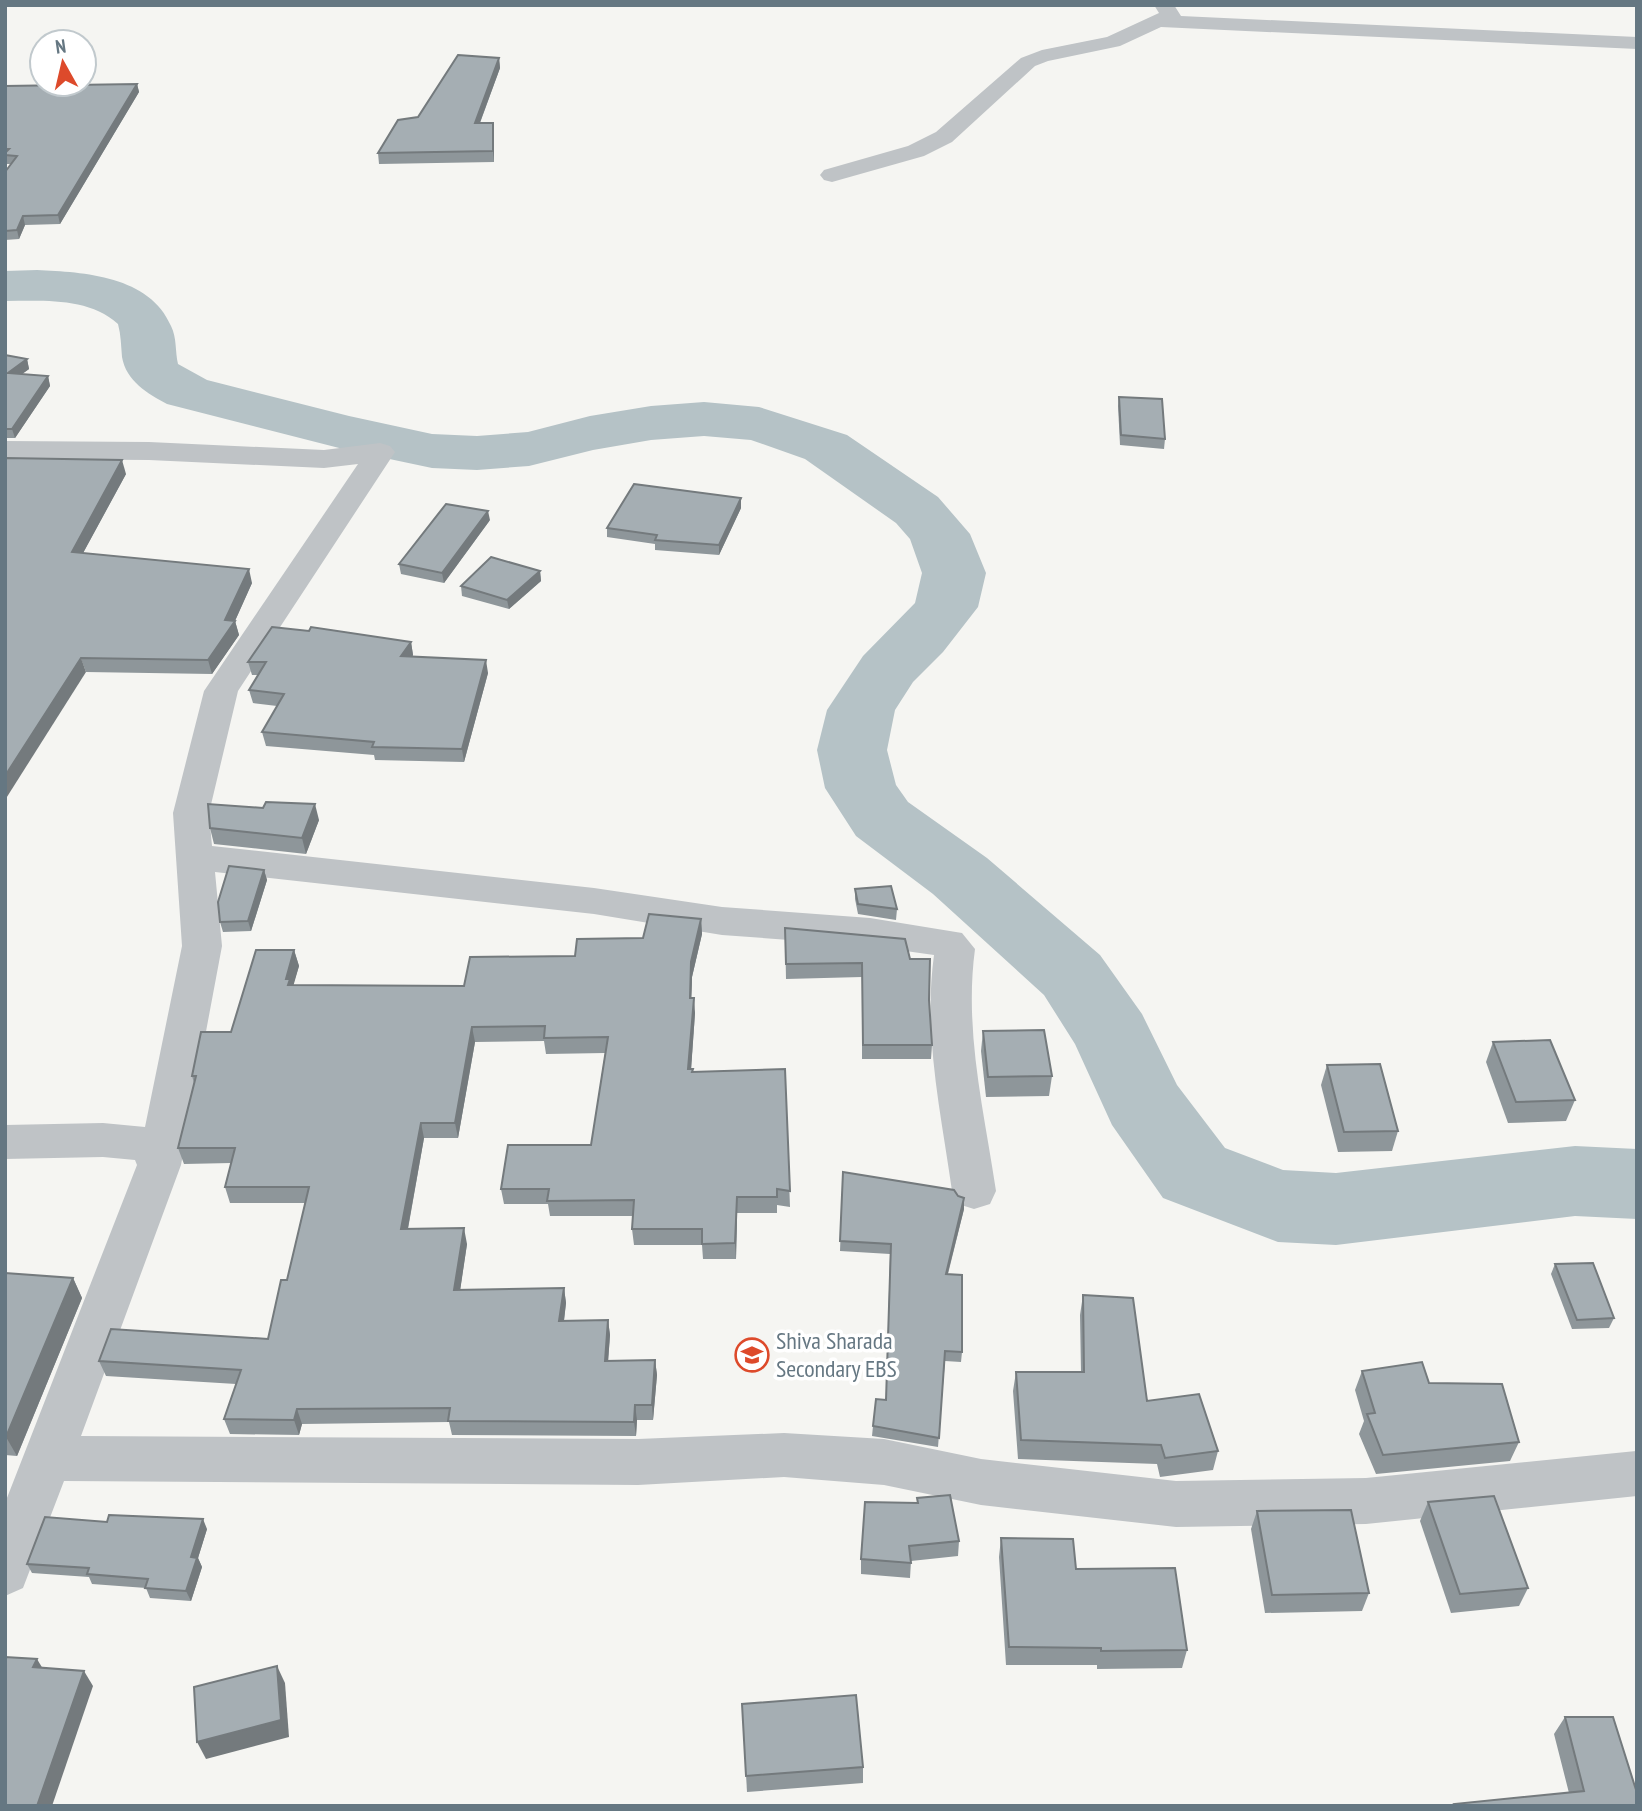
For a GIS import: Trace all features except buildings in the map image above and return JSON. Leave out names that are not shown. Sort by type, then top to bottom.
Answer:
[{"type":"street","points":[[832,175],[916,151],[944,137],[1028,62],[1042,56],[1098,46],[1163,13],[1392,34],[1637,43]]},
{"type":"street","points":[[5,450],[149,451],[324,459],[380,452],[221,691],[191,813],[202,946],[159,1164],[5,1571]]},
{"type":"street","points":[[195,857],[594,901],[722,921],[870,932],[948,943],[955,949],[950,974],[952,1052],[974,1191]]},
{"type":"street","points":[[5,1142],[103,1140],[151,1145],[159,1164]]},
{"type":"street","points":[[48,1458],[638,1462],[784,1455],[884,1462],[981,1482],[1176,1504],[1366,1500],[1636,1474]]},
{"type":"waterway","points":[[5,286],[74,288],[109,296],[124,303],[136,312],[144,324],[151,364],[157,374],[187,392],[347,433],[432,451],[477,453],[529,449],[590,433],[651,423],[704,419],[759,424],[826,447],[917,510],[939,534],[954,573],[946,607],[920,638],[887,670],[861,710],[852,750],[861,788],[882,819],[960,876],[1072,975],[1113,1036],[1142,1102],[1194,1173],[1278,1206],[1336,1209],[1575,1181],[1637,1184]]},
{"type":"place","name":"Shiva Sharada Secondary EBS","points":[[752,1355]]}]
